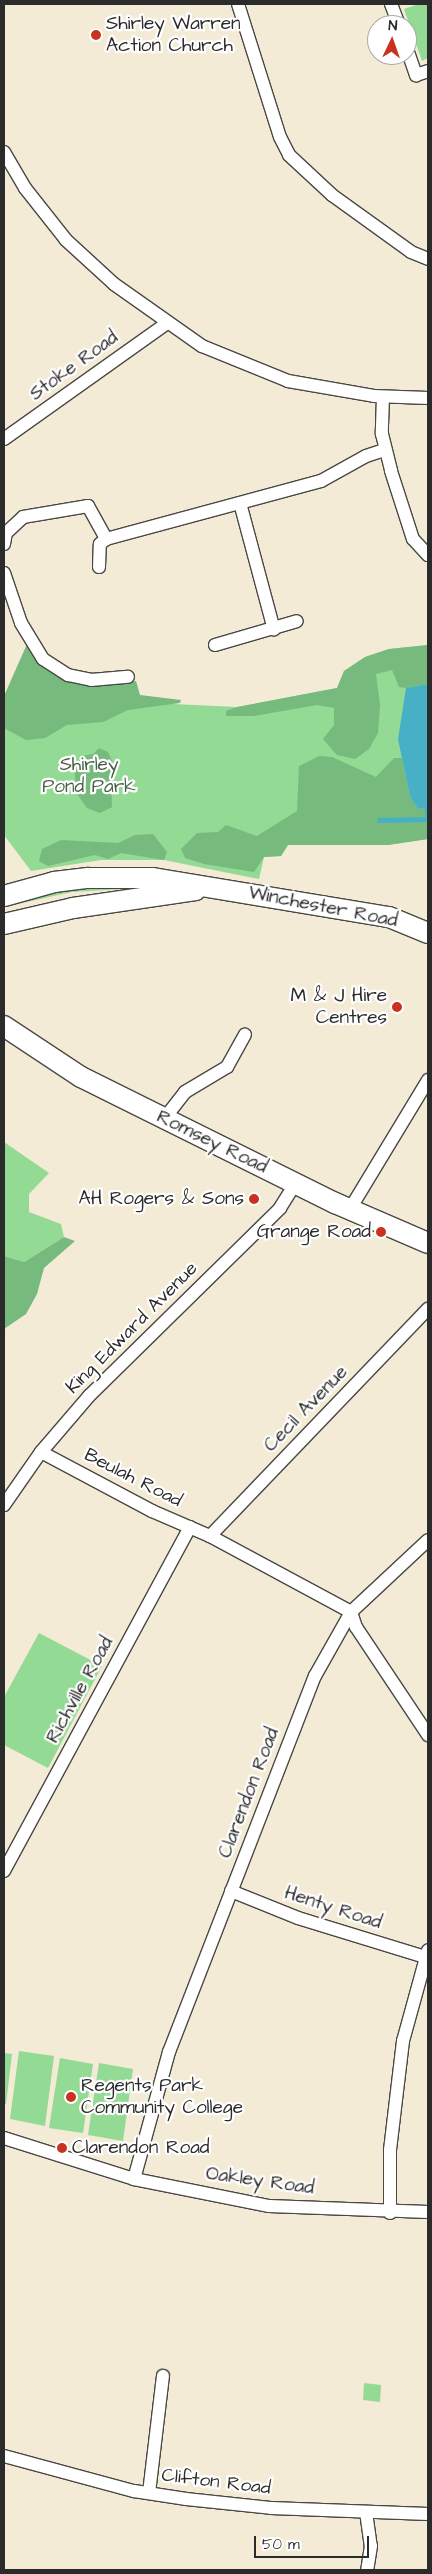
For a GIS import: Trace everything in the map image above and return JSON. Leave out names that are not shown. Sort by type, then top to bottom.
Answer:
[{"type":"main road","name":"Winchester Road","points":[[4,896],[54,882],[96,878],[153,878],[216,887],[388,918],[428,933]]},
{"type":"main road","name":"Winchester Road","points":[[4,924],[73,908],[216,887]]},
{"type":"main road","name":"Romsey Road","points":[[4,1026],[81,1077],[295,1184],[428,1243]]},
{"type":"street","points":[[238,4],[280,137],[289,155],[332,195],[411,252],[428,259]]},
{"type":"street","points":[[413,65],[416,75],[428,70]]},
{"type":"street","points":[[4,152],[25,188],[66,240],[114,284],[166,323],[202,346],[260,372],[317,388],[383,397],[428,398]]},
{"type":"street","name":"Stoke Road","points":[[4,439],[166,323]]},
{"type":"street","points":[[383,397],[382,434],[386,450],[413,539],[428,555]]},
{"type":"street","points":[[99,567],[100,544],[106,539],[321,481],[366,456],[386,450]]},
{"type":"street","points":[[240,503],[274,630]]},
{"type":"street","points":[[4,544],[6,533],[23,517],[88,506],[106,539]]},
{"type":"street","points":[[4,573],[21,623],[43,659],[68,675],[91,680],[128,677]]},
{"type":"street","points":[[215,645],[274,630],[297,621]]},
{"type":"street","points":[[164,1119],[185,1092],[227,1066],[245,1035]]},
{"type":"street","points":[[350,1210],[428,1080]]},
{"type":"street","name":"King Edward Avenue","points":[[4,1505],[41,1452],[89,1396],[280,1208],[295,1184]]},
{"type":"street","name":"Cecil Avenue","points":[[210,1536],[428,1309]]},
{"type":"street","name":"Beulah Road","points":[[41,1452],[210,1536],[351,1612]]},
{"type":"street","name":"Richville Road","points":[[4,1871],[190,1527]]},
{"type":"street","name":"Clarendon Road","points":[[134,2179],[169,2052],[315,1676],[351,1612],[428,1540]]},
{"type":"street","points":[[351,1612],[356,1626],[428,1735]]},
{"type":"street","name":"Henty Road","points":[[231,1891],[298,1918],[427,1953]]},
{"type":"street","points":[[390,2213],[390,2150],[404,2041],[427,1953]]},
{"type":"street","name":"Oakley Road","points":[[4,2138],[134,2179],[270,2206],[390,2213],[428,2212]]},
{"type":"street","points":[[149,2493],[163,2376]]},
{"type":"street","name":"Clifton Road","points":[[4,2456],[149,2493],[271,2508],[428,2514]]},
{"type":"street","points":[[366,2512],[371,2546],[368,2570]]},
{"type":"green space","points":[[419,4],[428,4],[428,58],[422,61],[417,47],[417,15],[406,15],[404,9]]},
{"type":"green space","points":[[27,644],[92,684],[136,681],[140,695],[181,700],[180,703],[128,710],[103,722],[67,725],[45,738],[26,740],[4,728],[4,696]]},
{"type":"green space","name":"Shirley Pond Park","points":[[428,645],[428,839],[388,845],[288,845],[281,856],[264,857],[259,879],[164,860],[101,860],[31,871],[4,835],[4,696],[237,707],[337,688],[344,671],[365,657],[389,649]]},
{"type":"green space","points":[[428,645],[428,684],[406,688],[399,687],[392,670],[376,674],[380,705],[378,733],[369,749],[355,759],[337,755],[323,739],[334,725],[334,708],[317,705],[254,716],[226,716],[226,711],[237,707],[337,688],[344,671],[365,657],[389,649]]},
{"type":"green space","points":[[99,748],[108,752],[115,767],[111,775],[112,807],[100,813],[87,808],[77,794],[74,768],[82,756],[93,754]]},
{"type":"green space","points":[[319,756],[332,757],[376,777],[394,758],[402,758],[410,796],[418,809],[428,808],[428,839],[388,845],[288,845],[281,856],[264,857],[254,872],[204,864],[185,858],[181,849],[197,833],[218,832],[226,825],[257,836],[297,811],[299,766]]},
{"type":"green space","points":[[153,834],[167,852],[164,860],[121,853],[108,859],[95,855],[48,866],[39,861],[42,849],[61,840],[118,843],[135,835]]},
{"type":"green space","points":[[80,888],[141,888],[72,892],[4,907],[53,892]]},
{"type":"green space","points":[[4,1142],[49,1173],[29,1194],[29,1212],[61,1224],[64,1237],[24,1262],[4,1256]]},
{"type":"green space","points":[[64,1237],[75,1241],[44,1268],[37,1294],[26,1314],[4,1329],[4,1256],[24,1262]]},
{"type":"green space","points":[[39,1633],[102,1666],[48,1768],[4,1745],[4,1697]]},
{"type":"green space","points":[[19,2051],[54,2056],[45,2126],[10,2119]]},
{"type":"green space","points":[[4,2053],[12,2054],[6,2104],[4,2104]]},
{"type":"green space","points":[[60,2058],[93,2064],[83,2133],[49,2128]]},
{"type":"green space","points":[[99,2063],[133,2069],[123,2141],[88,2135]]},
{"type":"green space","points":[[364,2383],[381,2385],[380,2402],[363,2400]]},
{"type":"water","points":[[428,684],[428,808],[418,809],[410,796],[398,739],[406,688]]},
{"type":"waterway","points":[[427,808],[428,815]]},
{"type":"waterway","points":[[379,820],[428,819]]},
{"type":"place","name":"Shirley Warren Action Church","points":[[96,35]]},
{"type":"place","name":"M & J Hire Centres","points":[[397,1007]]},
{"type":"place","name":"AH Rogers & Sons","points":[[254,1199]]},
{"type":"place","name":"Grange Road","points":[[381,1232]]},
{"type":"place","name":"Regents Park Community College","points":[[71,2097]]},
{"type":"place","name":"Clarendon Road","points":[[62,2148]]}]
